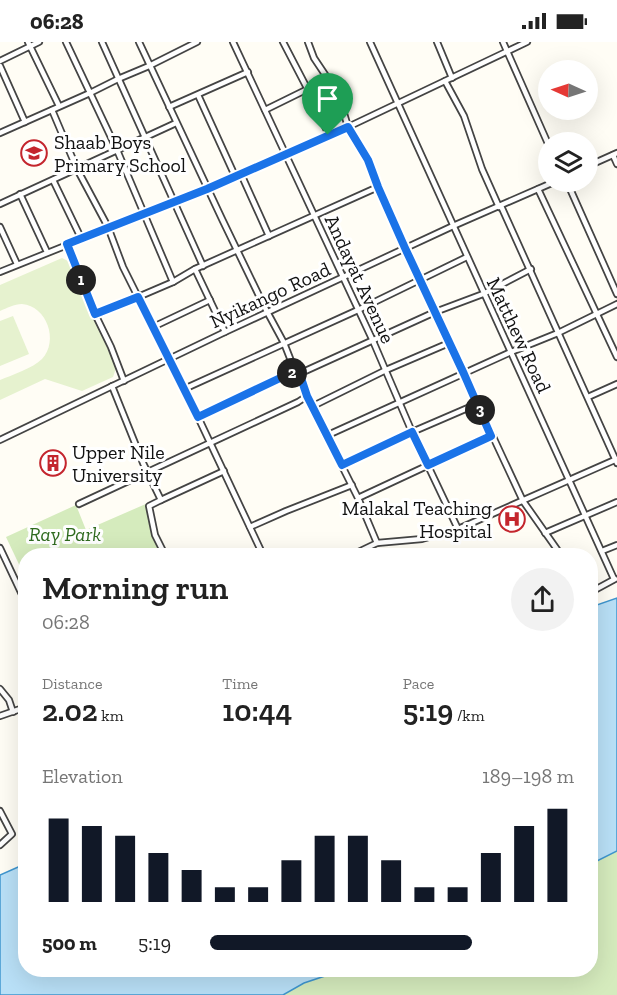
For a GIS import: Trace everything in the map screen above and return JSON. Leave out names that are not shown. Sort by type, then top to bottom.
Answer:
[{"type":"street","points":[[0,61],[29,44],[39,42]]},
{"type":"street","points":[[66,42],[117,150],[172,282]]},
{"type":"street","points":[[102,42],[203,266]]},
{"type":"street","points":[[139,42],[207,189],[352,485],[377,543]]},
{"type":"street","name":"Andayat Avenue","points":[[233,42],[458,529]]},
{"type":"street","points":[[283,42],[328,135]]},
{"type":"street","points":[[308,42],[314,58],[328,79],[343,110],[348,127],[368,160],[405,248],[491,436],[523,501],[556,548]]},
{"type":"street","name":"Matthew Road","points":[[370,42],[568,480],[616,579]]},
{"type":"street","points":[[437,42],[452,78]]},
{"type":"street","points":[[503,42],[543,132]]},
{"type":"street","points":[[0,272],[207,189],[348,127],[527,42]]},
{"type":"street","points":[[0,133],[149,66],[193,43]]},
{"type":"street","points":[[29,44],[59,106]]},
{"type":"street","points":[[0,66],[25,122]]},
{"type":"street","points":[[169,107],[248,72]]},
{"type":"street","points":[[265,110],[328,79]]},
{"type":"street","points":[[367,548],[377,543],[422,539],[458,529],[616,461],[531,269],[480,165],[464,116],[446,81]]},
{"type":"street","points":[[198,95],[269,236]]},
{"type":"street","points":[[52,110],[77,169],[108,228],[123,267],[211,443],[260,548]]},
{"type":"street","points":[[0,204],[177,123]]},
{"type":"street","points":[[598,162],[615,154],[617,164]]},
{"type":"street","points":[[53,180],[81,238]]},
{"type":"street","points":[[95,314],[172,282],[195,269],[378,187]]},
{"type":"street","name":"Nyikango Road","points":[[0,440],[405,248],[538,189]]},
{"type":"street","points":[[539,192],[617,357]]},
{"type":"street","points":[[571,192],[617,294]]},
{"type":"street","points":[[20,194],[47,252]]},
{"type":"street","points":[[0,227],[17,264]]},
{"type":"street","points":[[67,244],[124,381]]},
{"type":"street","points":[[184,389],[358,310],[467,257]]},
{"type":"street","points":[[195,269],[225,332]]},
{"type":"street","points":[[198,417],[435,312],[483,294],[531,269]]},
{"type":"street","points":[[153,327],[210,300]]},
{"type":"street","points":[[328,435],[558,333],[617,304]]},
{"type":"street","points":[[313,405],[449,343]]},
{"type":"street","points":[[588,397],[617,384]]},
{"type":"street","points":[[112,386],[147,472],[161,500]]},
{"type":"street","points":[[79,504],[307,396]]},
{"type":"street","points":[[342,465],[477,404]]},
{"type":"street","points":[[358,498],[491,436]]},
{"type":"street","points":[[162,548],[155,535],[149,506],[224,471]]},
{"type":"street","points":[[250,526],[352,485]]},
{"type":"street","points":[[545,533],[617,502]]},
{"type":"street","points":[[602,551],[617,545]]},
{"type":"street","points":[[0,548],[18,586]]},
{"type":"street","points":[[598,588],[616,579]]},
{"type":"street","points":[[0,689],[9,700],[14,712]]},
{"type":"street","points":[[0,716],[18,710]]},
{"type":"street","points":[[0,811],[12,834],[0,845]]},
{"type":"green space","points":[[62,258],[70,262],[116,368],[113,377],[82,391],[45,379],[0,400],[0,380],[42,359],[50,343],[50,334],[44,318],[31,306],[19,304],[0,311],[0,285]]},
{"type":"green space","points":[[13,316],[29,354],[0,366],[0,321]]},
{"type":"green space","name":"Ray Park","points":[[148,503],[150,530],[158,548],[18,548],[18,562],[6,537],[76,505],[86,530]]},
{"type":"green space","points":[[617,851],[617,995],[283,995],[304,983],[322,977],[598,977],[598,860]]},
{"type":"water","points":[[617,598],[617,851],[598,860],[598,605]]},
{"type":"water","points":[[18,867],[18,977],[322,977],[304,983],[283,995],[0,995],[0,875]]},
{"type":"place","name":"Shaab Boys Primary School","points":[[34,153]]},
{"type":"place","name":"Upper Nile University","points":[[53,463]]},
{"type":"place","name":"Malakal Teaching Hospital","points":[[512,519]]},
{"type":"route","points":[[348,127],[368,160],[405,248],[491,436],[428,465],[412,432],[342,465],[307,396],[300,375],[295,371],[198,417],[138,297],[95,314],[67,244],[207,189],[328,135],[348,127]]}]
